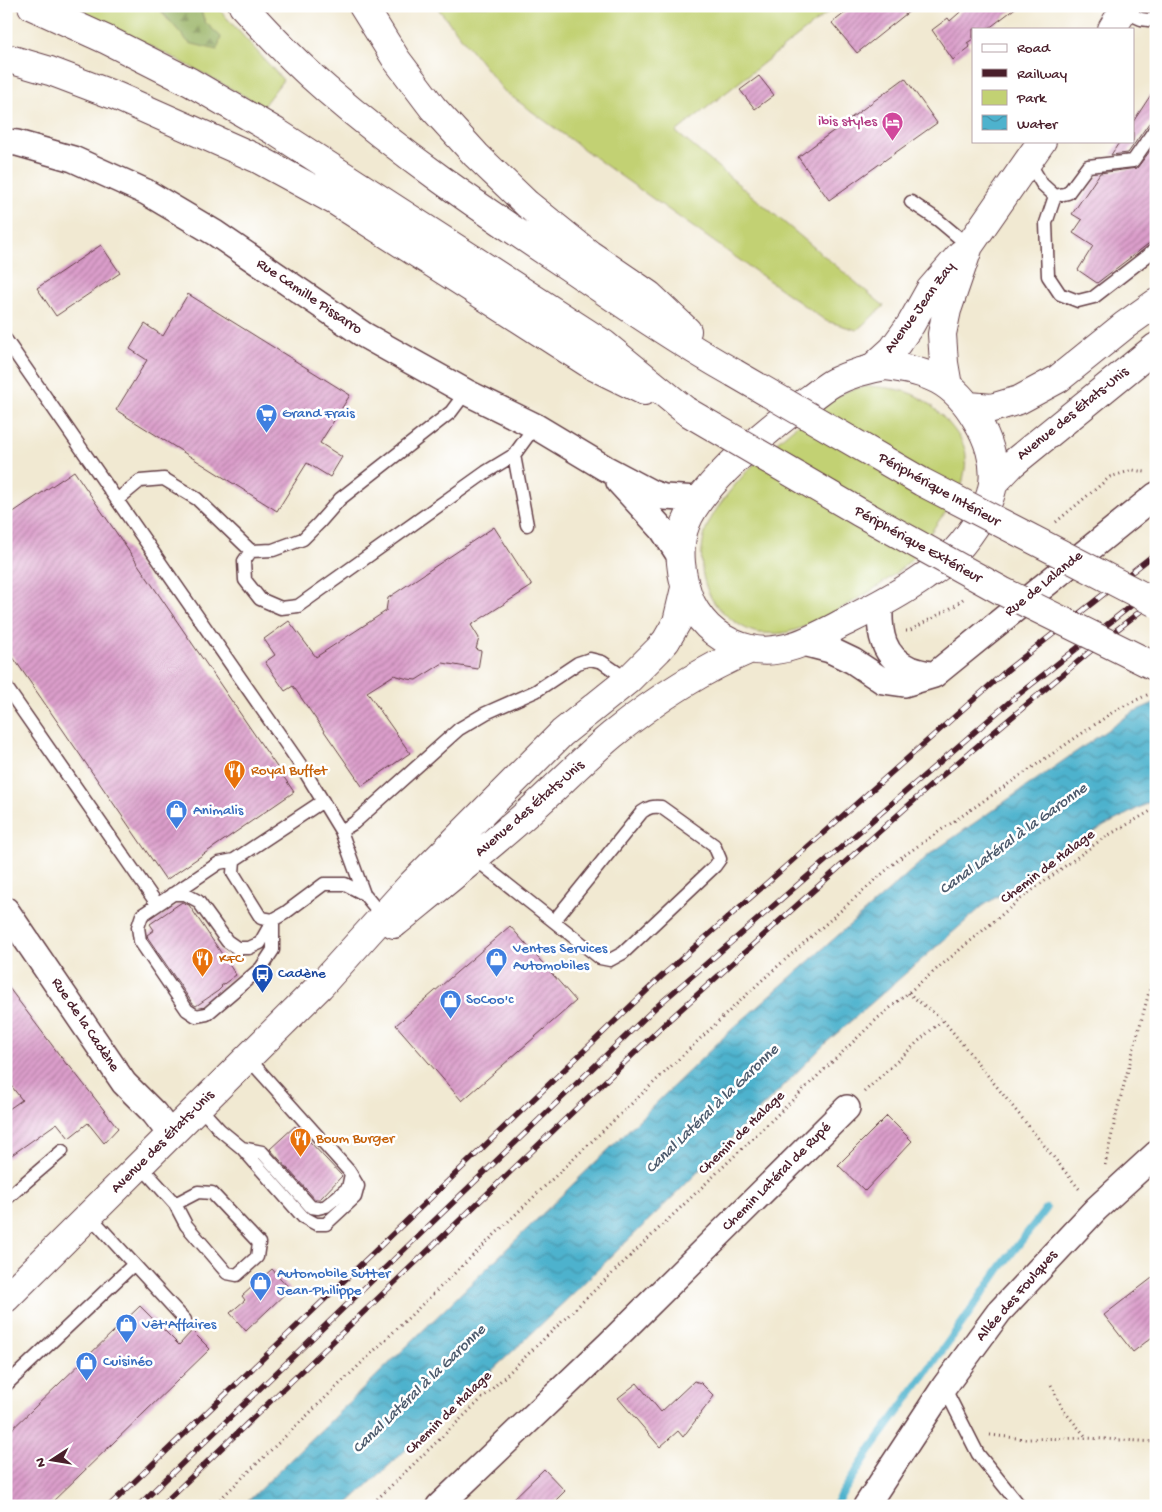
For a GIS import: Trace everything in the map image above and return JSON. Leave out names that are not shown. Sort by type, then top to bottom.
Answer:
[{"type":"main road","points":[[32,6],[107,40],[190,82],[276,132],[604,344],[686,411]]},
{"type":"main road","points":[[243,6],[276,42],[324,88],[386,138],[487,213],[639,314],[730,370]]},
{"type":"main road","points":[[363,6],[396,59],[433,108],[476,155],[527,204],[589,254],[649,295],[730,370]]},
{"type":"main road","points":[[6,58],[50,71],[116,96],[258,159],[337,202],[593,366],[686,411]]},
{"type":"main road","name":"Avenue Jean Zay","points":[[871,369],[893,349],[911,324],[930,290],[969,246],[1035,151]]},
{"type":"main road","name":"Avenue Jean Zay","points":[[948,386],[942,334],[947,310],[969,246]]},
{"type":"main road","points":[[968,406],[992,408],[1018,400],[1058,379],[1126,324],[1156,303]]},
{"type":"main road","name":"Avenue des États-Unis","points":[[993,484],[1012,464],[1156,347]]},
{"type":"main road","points":[[886,366],[908,369],[926,374],[948,386],[968,406],[981,427],[992,453],[993,484],[984,509],[969,536],[945,563],[880,605],[803,643],[774,651],[751,650],[725,640],[707,626],[695,610],[685,588],[681,540],[686,522],[699,499],[730,466],[795,408],[833,383],[871,369],[886,366]]},
{"type":"main road","name":"Périphérique Intérieur","points":[[730,370],[922,482],[1156,603]]},
{"type":"main road","name":"Périphérique Extérieur","points":[[686,411],[859,512],[1002,591],[1156,667]]},
{"type":"main road","name":"Avenue des États-Unis","points":[[6,1298],[320,986],[412,884],[562,733],[628,680],[666,640],[677,622],[685,588]]},
{"type":"main road","name":"Avenue des États-Unis","points":[[320,986],[522,818],[612,735],[691,679],[727,659],[751,650]]},
{"type":"street","name":"Rue Camille Pissarro","points":[[6,142],[17,143],[73,159],[146,192],[215,233],[364,335],[466,392],[535,426],[605,468],[652,493],[664,497],[699,499]]},
{"type":"street","name":"Rue Camille Pissarro","points":[[605,468],[662,529],[681,558]]},
{"type":"street","name":"Rue de Lalande","points":[[803,643],[830,650],[883,681],[904,684],[934,675],[1156,495]]},
{"type":"street","points":[[880,605],[879,624],[882,639],[896,660],[911,669],[934,675]]},
{"type":"street","name":"Rue de la Cadène","points":[[6,910],[124,1082],[154,1113],[171,1135]]},
{"type":"street","name":"Chemin Latéral de Rupé","points":[[439,1506],[609,1344],[847,1108]]},
{"type":"street","name":"Allée des Foulques","points":[[866,1506],[944,1387],[999,1312],[1096,1209],[1156,1154]]},
{"type":"lane","points":[[1121,15],[1156,21]]},
{"type":"lane","points":[[1055,196],[1068,193],[1088,166],[1132,161],[1156,128]]},
{"type":"lane","points":[[1035,151],[1042,184],[1055,196]]},
{"type":"lane","points":[[1055,196],[1046,223],[1048,276],[1060,294],[1078,301],[1094,297],[1156,249]]},
{"type":"lane","points":[[911,202],[938,220],[969,246]]},
{"type":"lane","points":[[6,340],[10,354],[117,500],[296,759],[341,831],[364,894],[383,917]]},
{"type":"lane","points":[[117,500],[140,481],[164,479],[197,500],[251,551],[273,550],[303,540],[340,499],[451,412],[466,392]]},
{"type":"lane","points":[[251,551],[244,561],[245,580],[260,599],[281,608],[298,606],[486,472],[514,455],[535,426]]},
{"type":"lane","points":[[514,455],[527,524]]},
{"type":"lane","points":[[341,831],[354,824],[460,729],[486,713],[536,691],[578,663],[590,659],[602,662],[628,680]]},
{"type":"lane","points":[[6,687],[157,904]]},
{"type":"lane","points":[[273,920],[273,950],[261,968],[207,1014],[196,1016],[187,1010],[140,941],[138,927],[142,915],[157,904],[219,863],[234,860],[323,801]]},
{"type":"lane","points":[[474,858],[600,958],[610,960],[623,953],[715,866],[720,859],[718,852],[714,845],[661,807],[654,806],[649,808],[642,812],[554,921]]},
{"type":"lane","points":[[234,860],[233,873],[261,918],[273,920]]},
{"type":"lane","points":[[172,894],[185,894],[198,901],[227,941],[237,948],[249,948],[260,943],[273,920],[324,884],[345,884],[364,894]]},
{"type":"lane","points":[[199,1106],[220,1130],[242,1148],[303,1217],[316,1224],[326,1224],[355,1197],[358,1186],[351,1174],[248,1058]]},
{"type":"lane","points":[[6,1198],[62,1151]]},
{"type":"lane","points":[[140,1165],[175,1204],[186,1226],[227,1273],[238,1274],[257,1257],[259,1244],[212,1193],[198,1192],[175,1204]]},
{"type":"lane","points":[[90,1215],[185,1320]]},
{"type":"lane","points":[[6,1385],[134,1264]]},
{"type":"lane","points":[[944,1387],[978,1454],[1020,1506]]},
{"type":"path","points":[[213,1506],[760,982],[899,858],[1116,710],[1156,690]]},
{"type":"path","name":"Chemin de Halage","points":[[370,1506],[878,1018],[1023,898],[1102,839],[1156,808]]},
{"type":"path","points":[[1096,1209],[1118,1107],[1156,966]]},
{"type":"path","points":[[908,993],[943,1020],[1096,1209]]},
{"type":"path","points":[[847,1108],[943,1020]]},
{"type":"path","points":[[1050,1385],[1064,1411],[1087,1438]]},
{"type":"path","points":[[969,1434],[1025,1439],[1087,1438],[1156,1442]]},
{"type":"green space","points":[[73,6],[157,6],[168,20],[220,37],[205,22],[199,6],[216,6],[283,80],[263,106]]},
{"type":"green space","points":[[157,6],[199,6],[205,22],[221,37],[217,50],[189,43]]},
{"type":"green space","points":[[436,6],[836,6],[676,132],[884,306],[857,330],[826,321],[504,91]]},
{"type":"green space","points":[[869,386],[911,393],[928,403],[952,427],[962,442],[966,453],[964,477],[957,498],[911,560],[872,590],[819,620],[795,630],[783,633],[760,633],[747,629],[727,616],[717,606],[705,585],[701,559],[702,550],[705,533],[713,515],[745,473],[789,431],[832,399],[850,390]]},
{"type":"water","name":"Canal Latéral à la Garonne","points":[[1156,702],[1156,799],[1102,827],[983,906],[828,1041],[682,1188],[527,1338],[345,1506],[243,1506],[731,1030],[930,854],[1133,712]]},
{"type":"building","points":[[854,6],[916,6],[857,53],[832,23]]},
{"type":"building","points":[[967,6],[1018,6],[989,28],[972,28],[972,40],[967,43],[970,47],[953,60],[932,30],[948,18],[950,21]]},
{"type":"building","points":[[759,76],[774,95],[755,109],[740,90]]},
{"type":"building","points":[[905,78],[937,123],[829,200],[798,157]]},
{"type":"building","points":[[1156,87],[1156,120],[1149,123],[1128,153],[1111,155],[1119,142],[1134,142],[1134,120]]},
{"type":"building","points":[[1156,143],[1156,238],[1097,283],[1078,270],[1093,246],[1073,233],[1082,220],[1072,214],[1100,173],[1137,168]]},
{"type":"building","points":[[101,245],[120,273],[56,316],[37,288]]},
{"type":"building","points":[[188,294],[350,395],[320,443],[342,457],[330,477],[307,463],[277,511],[116,410],[147,360],[130,349],[145,324],[163,336]]},
{"type":"building","points":[[74,471],[294,792],[166,880],[6,647],[6,517]]},
{"type":"building","points":[[494,527],[532,586],[471,625],[479,638],[476,649],[481,651],[478,669],[443,663],[416,680],[394,675],[367,692],[410,753],[362,786],[293,686],[285,691],[265,662],[275,655],[264,639],[289,621],[316,657],[386,611],[388,598]]},
{"type":"building","points":[[182,902],[189,905],[236,975],[221,986],[218,991],[196,1006],[147,935],[154,930],[150,924]]},
{"type":"building","points":[[510,926],[576,1001],[462,1101],[396,1025]]},
{"type":"building","points":[[6,984],[67,1065],[118,1128],[104,1143],[88,1123],[69,1138],[57,1123],[6,1159],[6,1111],[22,1100],[6,1079]]},
{"type":"building","points":[[887,1116],[912,1141],[865,1191],[838,1165]]},
{"type":"building","points":[[295,1126],[342,1176],[320,1199],[315,1199],[270,1149]]},
{"type":"building","points":[[272,1269],[290,1289],[246,1331],[230,1313],[245,1300],[242,1296]]},
{"type":"building","points":[[1156,1275],[1156,1334],[1133,1352],[1104,1315]]},
{"type":"building","points":[[140,1306],[179,1345],[192,1331],[210,1349],[48,1506],[6,1506],[6,1435]]},
{"type":"building","points":[[694,1381],[701,1383],[714,1396],[683,1437],[678,1431],[660,1447],[618,1398],[637,1383],[661,1412]]},
{"type":"building","points":[[544,1469],[565,1491],[550,1506],[506,1506]]},
{"type":"waterway","points":[[834,1506],[873,1446],[1000,1268],[1046,1209]]},
{"type":"railway","points":[[109,1506],[662,976],[1006,671],[1156,553]]},
{"type":"railway","points":[[138,1506],[655,1008],[1014,698],[1156,586]]},
{"type":"railway","points":[[161,1506],[669,1020],[938,779],[1105,639],[1156,599]]},
{"type":"place","name":"ibis styles","points":[[893,141]]},
{"type":"place","name":"Grand Frais","points":[[266,433]]},
{"type":"place","name":"Royal Buffet","points":[[235,790]]},
{"type":"place","name":"Animalis","points":[[177,830]]},
{"type":"place","name":"Ventes Services Automobiles","points":[[497,977]]},
{"type":"place","name":"KFC","points":[[203,978]]},
{"type":"place","name":"Cadène","points":[[262,993]]},
{"type":"place","name":"SoCoo'c","points":[[450,1019]]},
{"type":"place","name":"Boum Burger","points":[[300,1158]]},
{"type":"place","name":"Automobile Sutter Jean-Philippe","points":[[261,1302]]},
{"type":"place","name":"Vêt'Affaires","points":[[126,1344]]},
{"type":"place","name":"Cuisinéo","points":[[87,1381]]}]
